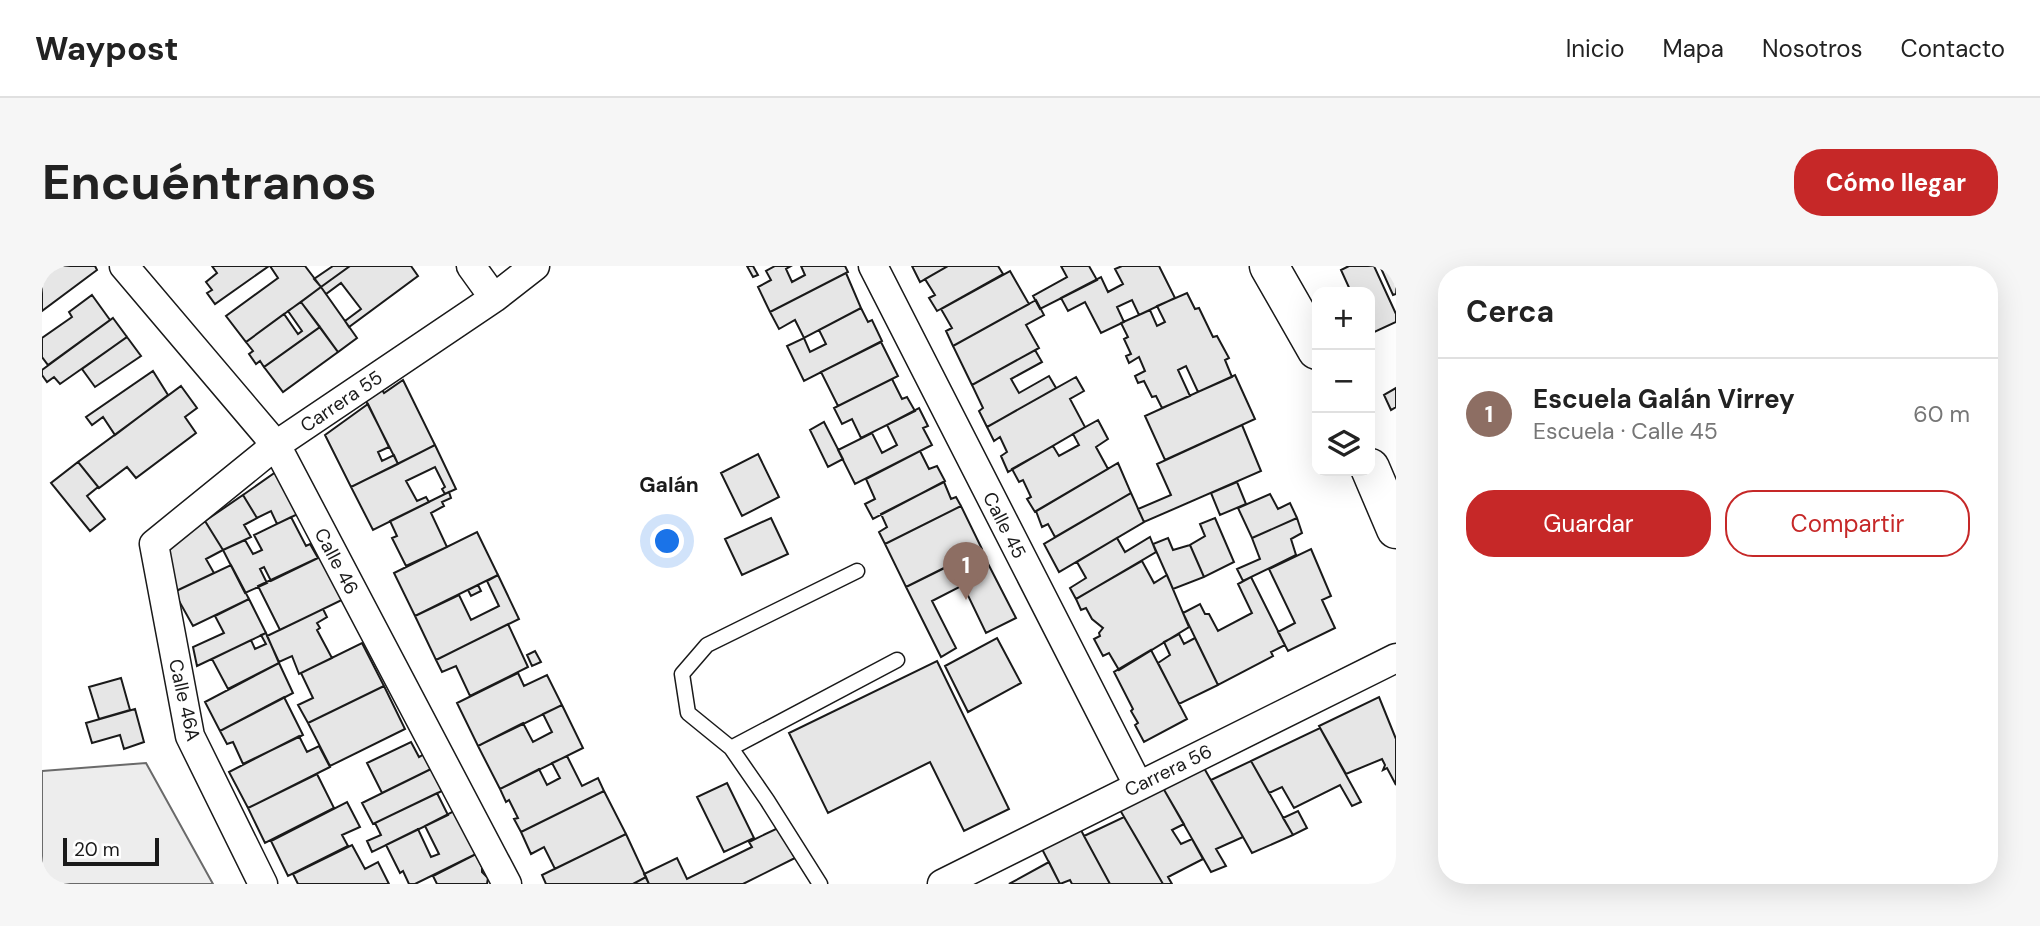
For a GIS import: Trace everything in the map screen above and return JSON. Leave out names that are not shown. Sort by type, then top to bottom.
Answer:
[{"type":"main road","points":[[1269,266],[1312,341]]},
{"type":"main road","points":[[1373,476],[1396,529]]},
{"type":"street","name":"Calle 46","points":[[124,266],[276,445],[507,884]]},
{"type":"street","points":[[471,266],[494,298]]},
{"type":"street","name":"Carrera 55","points":[[154,544],[276,445],[494,298],[535,266]]},
{"type":"street","name":"Calle 45","points":[[873,266],[1138,785]]},
{"type":"street","name":"Calle 46A","points":[[154,544],[190,736],[263,884]]},
{"type":"street","name":"Carrera 56","points":[[942,884],[1396,658]]},
{"type":"lane","points":[[820,884],[731,748],[688,713],[682,674],[707,645],[857,571]]},
{"type":"lane","points":[[731,748],[897,660]]},
{"type":"shaded area","points":[[146,763],[213,884],[42,884],[42,771]]},
{"type":"building","points":[[42,266],[95,266],[97,270],[42,311]]},
{"type":"building","points":[[212,266],[269,266],[215,304],[207,293],[212,290],[206,282],[217,273]]},
{"type":"building","points":[[270,266],[305,266],[321,287],[246,342],[226,316],[278,278]]},
{"type":"building","points":[[333,266],[350,266],[321,287],[314,279]]},
{"type":"building","points":[[350,266],[411,266],[418,276],[349,327],[345,321],[361,309],[341,283],[326,294],[321,287]]},
{"type":"building","points":[[747,266],[753,266],[758,275],[753,277]]},
{"type":"building","points":[[775,266],[791,266],[786,269],[792,282],[805,275],[801,266],[845,266],[848,272],[770,312],[758,287],[771,280],[766,271]]},
{"type":"building","points":[[912,266],[948,266],[920,282]]},
{"type":"building","points":[[948,266],[998,266],[1003,274],[937,311],[929,298],[935,295],[925,279]]},
{"type":"building","points":[[1061,266],[1089,266],[1097,280],[1040,309],[1033,296],[1067,277]]},
{"type":"building","points":[[1122,266],[1159,266],[1175,298],[1139,315],[1132,300],[1117,307],[1124,322],[1101,333],[1085,302],[1068,311],[1061,298],[1101,277],[1108,292],[1123,284],[1115,269]]},
{"type":"building","points":[[1349,266],[1374,266],[1396,314],[1396,322],[1375,332],[1375,287],[1349,287],[1341,270]]},
{"type":"building","points":[[1380,266],[1396,266],[1396,294],[1393,295]]},
{"type":"building","points":[[1010,271],[1029,304],[953,346],[946,331],[952,328],[941,309]]},
{"type":"building","points":[[846,273],[861,308],[804,338],[795,320],[779,329],[770,312]]},
{"type":"building","points":[[321,287],[357,338],[338,352],[301,302]]},
{"type":"building","points":[[1187,293],[1229,358],[1225,360],[1232,377],[1198,392],[1186,366],[1178,370],[1190,396],[1162,408],[1156,396],[1152,397],[1144,381],[1138,383],[1135,376],[1145,371],[1139,357],[1129,363],[1126,356],[1131,354],[1124,339],[1128,337],[1121,323],[1150,310],[1157,326],[1165,322],[1157,306]]},
{"type":"building","points":[[92,295],[110,320],[48,365],[42,357],[42,338],[72,317],[69,312]]},
{"type":"building","points":[[1036,300],[1044,315],[1026,325],[1039,348],[972,385],[953,346]]},
{"type":"building","points":[[301,302],[320,327],[264,367],[260,361],[256,364],[249,354],[253,351],[246,342],[284,314],[298,334],[302,331],[288,311]]},
{"type":"building","points":[[861,308],[868,322],[872,320],[882,341],[804,381],[787,346],[804,338],[810,352],[826,344],[819,330]]},
{"type":"building","points":[[113,318],[127,337],[60,384],[54,377],[47,382],[42,370]]},
{"type":"building","points":[[320,327],[338,352],[283,392],[264,367]]},
{"type":"building","points":[[127,337],[141,356],[95,387],[82,369]]},
{"type":"building","points":[[881,342],[898,376],[838,406],[821,372]]},
{"type":"building","points":[[1035,350],[1042,362],[1011,379],[1019,393],[1049,376],[1056,388],[987,427],[979,411],[983,408],[972,385]]},
{"type":"building","points":[[153,371],[168,395],[115,435],[103,417],[92,425],[86,417]]},
{"type":"building","points":[[1235,375],[1255,419],[1165,460],[1145,416]]},
{"type":"building","points":[[1076,377],[1084,391],[1070,399],[1085,427],[1008,472],[1001,456],[1007,452],[1000,437],[994,441],[987,427]]},
{"type":"building","points":[[892,379],[902,399],[907,397],[915,411],[861,438],[852,419],[842,424],[834,408]]},
{"type":"building","points":[[403,380],[435,445],[398,464],[366,401]]},
{"type":"building","points":[[181,386],[197,408],[185,417],[196,433],[136,478],[127,467],[99,488],[78,462]]},
{"type":"building","points":[[1396,388],[1396,407],[1391,410],[1384,395]]},
{"type":"building","points":[[368,404],[389,447],[378,452],[382,461],[394,455],[398,464],[351,487],[325,435]]},
{"type":"building","points":[[919,408],[928,426],[923,428],[932,445],[855,484],[838,450],[872,433],[882,453],[897,445],[887,425]]},
{"type":"building","points":[[1098,420],[1108,439],[1096,447],[1108,469],[1035,512],[1027,499],[1031,497],[1023,480],[1019,482],[1012,469],[1053,446],[1059,456],[1079,445],[1073,434]]},
{"type":"building","points":[[824,422],[843,459],[828,467],[810,430]]},
{"type":"building","points":[[1242,425],[1261,471],[1144,522],[1138,509],[1171,495],[1157,464]]},
{"type":"building","points":[[435,445],[456,489],[445,494],[442,489],[445,487],[435,467],[406,481],[417,501],[426,497],[429,502],[373,530],[351,487]]},
{"type":"building","points":[[920,451],[929,469],[937,466],[945,481],[873,519],[865,504],[875,499],[866,479]]},
{"type":"building","points":[[758,454],[779,497],[742,516],[721,473]]},
{"type":"building","points":[[78,462],[98,487],[87,496],[105,519],[90,531],[51,483]]},
{"type":"building","points":[[1118,463],[1131,493],[1055,537],[1048,524],[1042,527],[1036,511]]},
{"type":"building","points":[[280,469],[300,513],[277,524],[271,511],[257,518],[243,495]]},
{"type":"building","points":[[944,482],[951,499],[956,497],[961,506],[885,544],[879,532],[887,527],[881,514]]},
{"type":"building","points":[[1237,482],[1246,504],[1220,515],[1211,493]]},
{"type":"building","points":[[449,492],[451,498],[442,502],[444,506],[431,513],[447,547],[406,566],[392,538],[397,536],[390,521]]},
{"type":"building","points":[[1131,493],[1144,522],[1059,572],[1044,544]]},
{"type":"building","points":[[1270,494],[1278,509],[1290,503],[1297,518],[1252,538],[1238,508]]},
{"type":"building","points":[[243,495],[257,518],[244,525],[251,537],[223,550],[205,521]]},
{"type":"building","points":[[961,506],[982,549],[906,587],[885,544]]},
{"type":"building","points":[[291,517],[306,546],[310,544],[318,558],[271,581],[264,567],[260,569],[267,583],[245,593],[223,550],[245,540],[253,554],[262,550],[254,535]]},
{"type":"building","points":[[771,518],[788,554],[742,575],[725,539]]},
{"type":"building","points":[[1215,518],[1234,562],[1204,577],[1190,545],[1205,536],[1200,524]]},
{"type":"building","points":[[1297,518],[1302,533],[1291,539],[1296,555],[1243,581],[1237,569],[1260,559],[1252,538]]},
{"type":"building","points":[[205,521],[223,550],[206,559],[214,573],[174,592],[167,551],[172,544]]},
{"type":"building","points":[[477,532],[498,575],[415,616],[394,573]]},
{"type":"building","points":[[1150,537],[1156,552],[1076,599],[1070,588],[1086,578],[1077,562],[1117,538],[1125,552]]},
{"type":"building","points":[[1168,538],[1173,550],[1190,545],[1204,577],[1173,589],[1153,544]]},
{"type":"building","points":[[1311,549],[1331,596],[1322,600],[1335,628],[1288,651],[1278,632],[1295,623],[1269,569]]},
{"type":"building","points":[[981,550],[1016,618],[986,633],[963,585],[932,601],[956,648],[941,657],[906,587]]},
{"type":"building","points":[[328,553],[350,596],[280,630],[258,586]]},
{"type":"building","points":[[1142,561],[1154,583],[1167,575],[1189,627],[1119,670],[1109,653],[1103,656],[1094,639],[1100,636],[1103,628],[1092,619],[1086,608],[1081,610],[1076,599]]},
{"type":"building","points":[[231,565],[249,599],[193,626],[174,592]]},
{"type":"building","points":[[498,575],[519,619],[436,660],[415,616],[459,595],[471,620],[499,606],[487,581]]},
{"type":"building","points":[[1251,577],[1285,645],[1271,652],[1273,656],[1218,685],[1183,613],[1200,604],[1218,631],[1252,613],[1238,584]]},
{"type":"building","points":[[478,585],[481,591],[471,596],[468,590]]},
{"type":"building","points":[[249,599],[266,633],[197,666],[193,647],[224,633],[215,616]]},
{"type":"building","points":[[323,609],[327,617],[317,623],[320,628],[317,630],[332,658],[299,674],[292,656],[279,662],[267,636]]},
{"type":"building","points":[[508,624],[528,667],[470,696],[456,666],[442,672],[436,660]]},
{"type":"building","points":[[266,633],[279,663],[228,689],[212,659],[251,640],[255,649],[266,644],[261,635]]},
{"type":"building","points":[[1179,634],[1184,644],[1195,638],[1218,685],[1179,704],[1158,663],[1170,655],[1164,642]]},
{"type":"building","points":[[997,638],[1021,683],[968,712],[945,666]]},
{"type":"building","points":[[362,643],[384,686],[308,723],[298,705],[313,698],[301,673]]},
{"type":"building","points":[[1151,650],[1187,719],[1144,742],[1135,725],[1138,723],[1131,711],[1133,709],[1114,672]]},
{"type":"building","points":[[535,651],[541,662],[532,666],[527,655]]},
{"type":"building","points":[[937,661],[1009,809],[964,831],[930,762],[828,813],[789,733]]},
{"type":"building","points":[[279,663],[293,693],[220,731],[205,702]]},
{"type":"building","points":[[518,673],[524,686],[547,675],[562,705],[478,746],[457,703]]},
{"type":"building","points":[[121,678],[130,710],[99,719],[89,687]]},
{"type":"building","points":[[384,686],[405,729],[330,766],[308,723]]},
{"type":"building","points":[[284,697],[303,735],[243,764],[233,742],[227,744],[220,731]]},
{"type":"building","points":[[1379,697],[1396,739],[1396,785],[1387,768],[1383,770],[1385,765],[1382,759],[1346,774],[1319,726]]},
{"type":"building","points":[[562,705],[583,748],[500,789],[478,746],[523,723],[533,742],[552,732],[543,714]]},
{"type":"building","points":[[135,709],[144,742],[124,749],[120,735],[92,743],[86,723]]},
{"type":"building","points":[[1320,728],[1361,802],[1352,806],[1340,785],[1294,808],[1282,787],[1269,793],[1251,761]]},
{"type":"building","points":[[299,736],[307,752],[319,746],[330,767],[248,808],[229,772]]},
{"type":"building","points":[[411,742],[419,757],[426,753],[433,768],[382,793],[367,763]]},
{"type":"building","points":[[567,756],[582,786],[598,778],[604,791],[521,832],[514,819],[518,818],[500,789],[539,769],[547,785],[560,778],[552,763]]},
{"type":"building","points":[[1251,761],[1293,835],[1252,853],[1211,780]]},
{"type":"building","points":[[433,768],[444,790],[373,824],[362,803]]},
{"type":"building","points":[[1204,768],[1243,837],[1216,849],[1226,866],[1211,872],[1163,788]]},
{"type":"building","points":[[317,774],[334,808],[265,843],[248,808]]},
{"type":"building","points":[[727,783],[754,838],[724,852],[697,797]]},
{"type":"building","points":[[1163,788],[1184,824],[1172,830],[1181,844],[1192,839],[1203,859],[1168,877],[1172,884],[1163,884],[1120,810]]},
{"type":"building","points":[[604,791],[626,834],[555,869],[544,847],[531,854],[521,832]]},
{"type":"building","points":[[437,793],[448,815],[372,852],[367,841],[381,835],[375,823]]},
{"type":"building","points":[[347,802],[360,827],[342,835],[348,846],[288,876],[271,841]]},
{"type":"building","points":[[454,811],[476,854],[415,884],[409,884],[403,871],[400,873],[386,845],[418,829],[431,857],[439,854],[425,826]]},
{"type":"building","points":[[1298,811],[1307,828],[1293,835],[1283,818]]},
{"type":"building","points":[[1124,817],[1163,884],[1110,884],[1084,836]]},
{"type":"building","points":[[778,828],[795,858],[743,884],[649,884],[644,874],[677,858],[687,879],[752,847],[749,842]]},
{"type":"building","points":[[1081,830],[1110,884],[1072,884],[1070,880],[1060,884],[1042,849]]},
{"type":"building","points":[[626,834],[646,877],[633,884],[546,884],[542,875]]},
{"type":"building","points":[[352,845],[365,869],[378,862],[389,884],[298,884],[293,874]]},
{"type":"building","points":[[476,854],[482,872],[488,878],[487,884],[437,884],[433,876]]},
{"type":"building","points":[[1049,862],[1060,884],[1009,884]]},
{"type":"building","points":[[646,877],[649,884],[633,884]]},
{"type":"place","name":"Escuela Galán Virrey","points":[[966,600]]},
{"type":"district","name":"Galán","points":[[669,485]]}]
